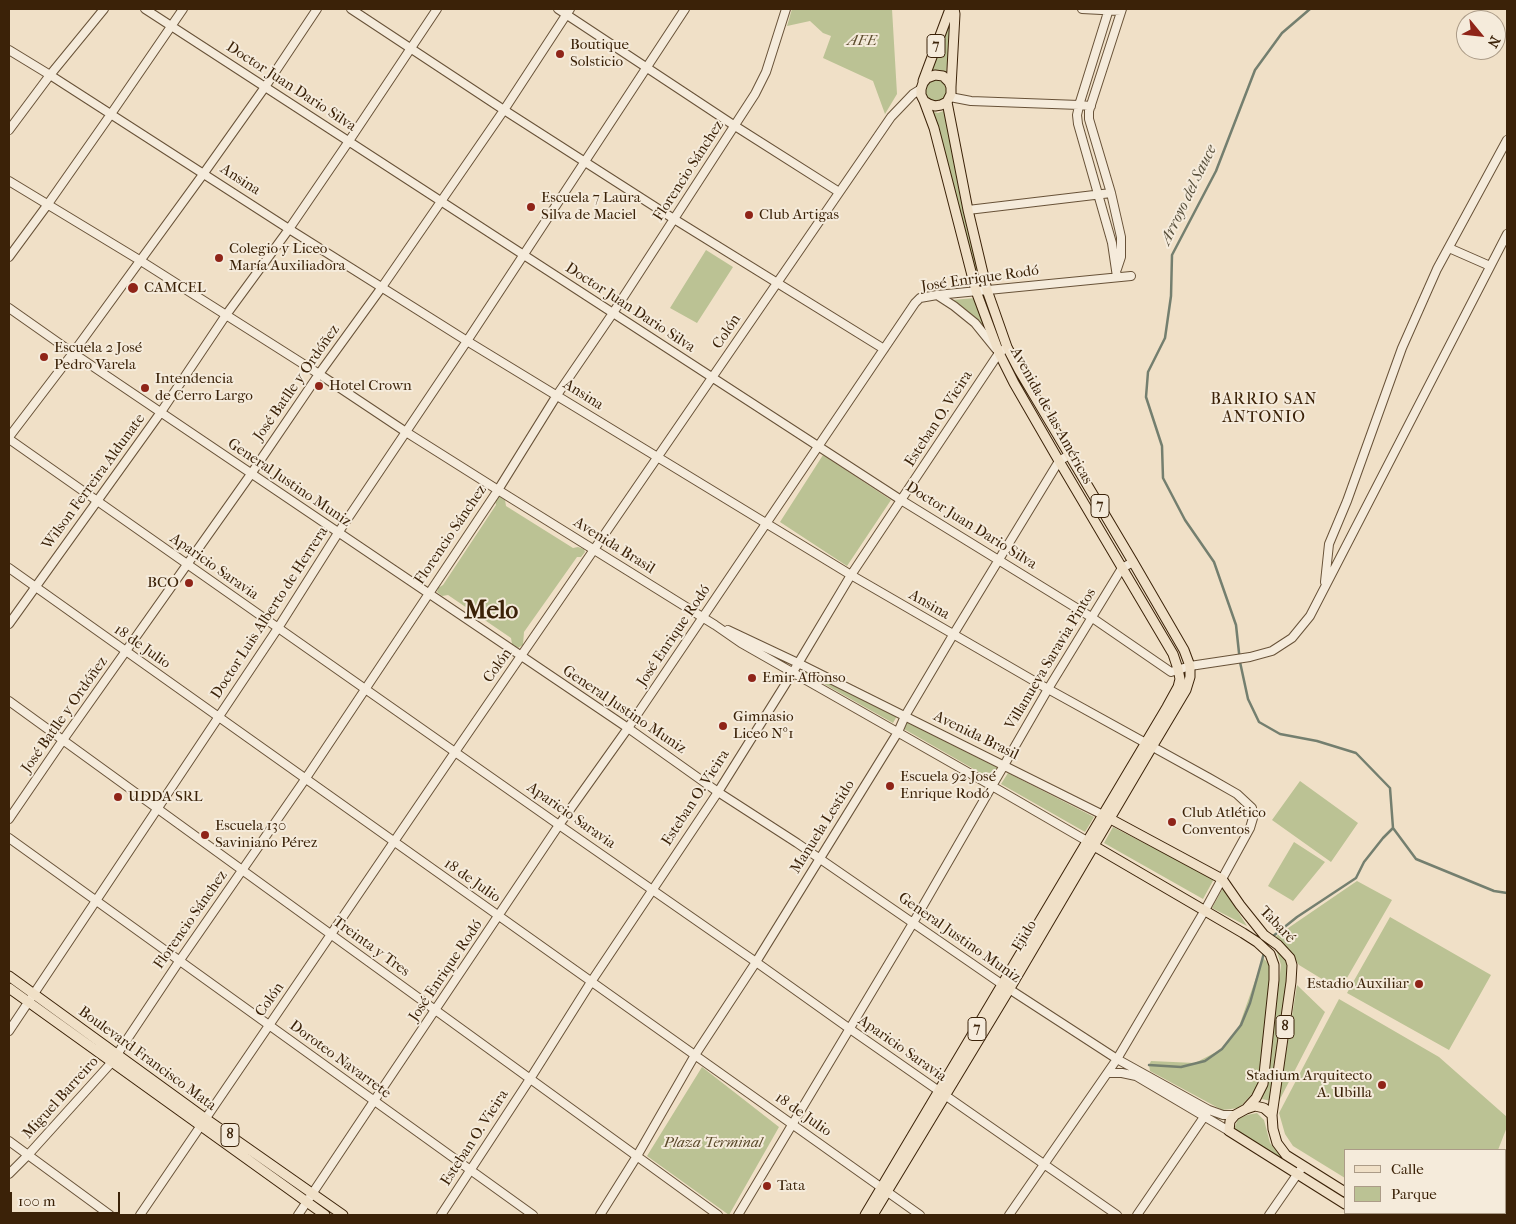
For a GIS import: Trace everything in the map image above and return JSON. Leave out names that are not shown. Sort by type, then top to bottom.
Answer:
[{"type":"main road","name":"7","points":[[922,86],[950,9]]},
{"type":"main road","name":"Avenida de las Américas","points":[[954,9],[949,95],[968,210],[987,290],[1008,348],[1019,370],[1184,650],[1190,666]]},
{"type":"main road","points":[[922,86],[927,78],[937,75],[947,79],[949,95],[941,105],[935,106],[924,100]]},
{"type":"main road","name":"Avenida de las Américas","points":[[922,86],[924,100],[934,128],[976,291],[999,353],[1059,462],[1172,654],[1178,669]]},
{"type":"main road","name":"Ejido","points":[[865,1215],[884,1189],[1006,988],[1149,745],[1186,690],[1190,677],[1190,666]]},
{"type":"main road","name":"Ejido","points":[[1149,745],[1178,687],[1180,679],[1178,669]]},
{"type":"main road","name":"Avenida Brasil","points":[[1106,817],[1222,879]]},
{"type":"main road","name":"Avenida Brasil","points":[[1090,844],[1204,910]]},
{"type":"main road","name":"Tabaré","points":[[1222,879],[1264,935],[1278,945],[1290,958],[1292,965],[1272,1115]]},
{"type":"main road","name":"Tabaré","points":[[1204,910],[1257,942],[1270,954],[1274,964],[1263,1084],[1256,1098],[1246,1108]]},
{"type":"main road","name":"Boulevard Francisco Mata","points":[[9,976],[31,998],[343,1215]]},
{"type":"main road","name":"Boulevard Francisco Mata","points":[[9,988],[31,998]]},
{"type":"main road","name":"Boulevard Francisco Mata","points":[[115,1058],[200,1127],[326,1215]]},
{"type":"main road","points":[[1246,1108],[1255,1106],[1264,1108],[1272,1115]]},
{"type":"main road","name":"8","points":[[1235,1115],[1246,1108]]},
{"type":"main road","points":[[1235,1115],[1230,1121],[1229,1131],[1344,1203]]},
{"type":"main road","name":"8","points":[[1272,1115],[1272,1129],[1286,1155],[1344,1191]]},
{"type":"main road","name":"Ejido","points":[[873,1215],[884,1189]]},
{"type":"street","points":[[9,130],[50,75],[104,9]]},
{"type":"street","name":"Doctor Juan Dario Silva","points":[[145,9],[902,500],[1091,617],[1171,672],[1178,669]]},
{"type":"street","points":[[9,257],[183,9]]},
{"type":"street","points":[[9,438],[141,261],[265,87],[317,9]]},
{"type":"street","points":[[351,9],[412,47],[504,110],[674,220],[884,349]]},
{"type":"street","name":"Wilson Ferreira Aldunate","points":[[9,624],[161,412],[226,315],[289,229],[437,9]]},
{"type":"street","points":[[558,9],[568,11],[648,68],[839,192]]},
{"type":"street","name":"Doctor Luis Alberto de Herrera","points":[[9,1031],[278,628],[338,533],[524,256],[685,9]]},
{"type":"street","name":"Florencio Sánchez","points":[[115,1058],[180,960],[306,778],[498,490],[557,395],[735,126],[766,72],[786,9]]},
{"type":"street","points":[[1082,9],[1122,10],[1091,106],[1089,119],[1112,193],[1121,238],[1121,257],[1116,274]]},
{"type":"street","points":[[1109,9],[1077,115],[1112,243],[1116,274]]},
{"type":"street","name":"José Batlle y Ordóñez","points":[[9,819],[441,202],[504,110],[568,11]]},
{"type":"street","name":"Ansina","points":[[9,50],[467,341],[656,457],[953,635],[1237,794],[1252,808],[1253,818],[1250,828],[1222,879]]},
{"type":"street","name":"Colón","points":[[140,1215],[656,457],[839,192],[891,117],[922,86]]},
{"type":"street","points":[[949,95],[971,101],[1091,106]]},
{"type":"street","points":[[1324,587],[1329,544],[1347,501],[1402,348],[1437,269],[1507,140]]},
{"type":"street","name":"Avenida Brasil","points":[[9,181],[141,261],[319,374],[406,432],[741,643],[1090,844]]},
{"type":"street","points":[[968,210],[1112,193]]},
{"type":"street","points":[[1178,669],[1250,657],[1272,651],[1292,638],[1310,616],[1507,234]]},
{"type":"street","points":[[1449,248],[1490,266]]},
{"type":"street","name":"José Enrique Rodó","points":[[298,1215],[559,825],[628,728],[914,302],[920,298],[1116,274],[1131,276]]},
{"type":"street","points":[[937,296],[954,306],[975,323],[999,353]]},
{"type":"street","name":"General Justino Muniz","points":[[9,308],[428,595],[628,728],[718,792],[820,858],[1006,988],[1117,1059],[1209,1110],[1222,1115],[1235,1115]]},
{"type":"street","name":"Esteban O. Vieira","points":[[441,1215],[591,982],[718,792],[851,575],[999,353],[1008,348]]},
{"type":"street","name":"Aparicio Saravia","points":[[9,438],[850,1030],[1117,1215]]},
{"type":"street","name":"Manuela Lestido","points":[[600,1215],[696,1055],[756,962],[898,732],[905,716],[999,559],[1059,462],[1069,454]]},
{"type":"street","name":"Villanueva Saravia Pintos","points":[[738,1215],[850,1030],[1091,617],[1122,568],[1133,562]]},
{"type":"street","name":"18 de Julio","points":[[9,568],[34,588],[306,778],[920,1215]]},
{"type":"street","name":"Avenida Brasil","points":[[714,625],[798,663],[1106,817]]},
{"type":"street","name":"Treinta y Tres","points":[[9,701],[718,1215]]},
{"type":"street","name":"Doroteo Navarrete","points":[[9,838],[533,1215]]},
{"type":"street","points":[[1009,1215],[1117,1059],[1222,879]]},
{"type":"street","name":"Miguel Barreiro","points":[[9,1174],[115,1058]]},
{"type":"street","points":[[1108,1073],[1136,1076],[1229,1131]]},
{"type":"street","points":[[1137,1215],[1209,1110]]},
{"type":"street","points":[[9,1141],[110,1215]]},
{"type":"street","points":[[1269,1215],[1303,1166]]},
{"type":"green space","name":"AFE","points":[[792,9],[892,9],[897,94],[885,114],[873,81],[823,58],[831,36],[823,33],[810,21],[787,26]]},
{"type":"green space","points":[[952,14],[946,75],[930,74]]},
{"type":"green space","points":[[936,79],[944,83],[948,91],[944,99],[936,103],[928,99],[924,91],[928,83]]},
{"type":"green space","points":[[946,110],[952,154],[985,288],[979,289],[930,111],[938,113]]},
{"type":"green space","points":[[706,250],[733,267],[697,323],[670,308]]},
{"type":"green space","points":[[975,298],[990,337],[952,300]]},
{"type":"green space","points":[[823,455],[891,500],[847,566],[780,522]]},
{"type":"green space","points":[[499,496],[505,500],[506,506],[573,548],[584,549],[585,552],[581,557],[577,557],[524,632],[523,645],[518,648],[512,644],[511,638],[448,595],[442,596],[437,592],[496,505],[495,501]]},
{"type":"green space","points":[[805,669],[897,716],[893,723],[803,672]]},
{"type":"green space","points":[[907,722],[998,768],[991,779],[904,729]]},
{"type":"green space","points":[[1008,773],[1094,817],[1085,832],[1001,784]]},
{"type":"green space","points":[[1300,781],[1358,823],[1331,862],[1272,820]]},
{"type":"green space","points":[[1113,827],[1214,879],[1203,899],[1104,843]]},
{"type":"green space","points":[[1294,842],[1325,862],[1293,901],[1268,886]]},
{"type":"green space","points":[[1357,881],[1392,900],[1340,990],[1299,965],[1275,937]]},
{"type":"green space","points":[[1223,888],[1247,926],[1212,908]]},
{"type":"green space","name":"Estadio Auxiliar","points":[[1390,917],[1491,975],[1449,1050],[1347,993]]},
{"type":"green space","points":[[1276,949],[1289,964],[1271,1101],[1262,1099],[1281,965]]},
{"type":"green space","points":[[1263,958],[1271,966],[1260,1079],[1254,1092],[1239,1108],[1222,1110],[1150,1071],[1149,1065],[1151,1061],[1195,1063],[1222,1049],[1238,1029]]},
{"type":"green space","points":[[1297,985],[1325,1012],[1278,1103]]},
{"type":"green space","name":"Stadium Arquitecto A. Ubilla","points":[[1339,999],[1439,1057],[1507,1117],[1507,1127],[1498,1149],[1344,1149],[1344,1177],[1293,1146],[1285,1134],[1279,1113]]},
{"type":"green space","name":"Plaza Terminal","points":[[702,1067],[779,1127],[729,1215],[647,1156]]},
{"type":"green space","points":[[1257,1113],[1264,1120],[1270,1143],[1287,1164],[1234,1129],[1238,1119]]},
{"type":"waterway","name":"Arroyo del Sauce","points":[[1310,9],[1282,33],[1255,70],[1216,171],[1172,255],[1171,296],[1165,338],[1148,372],[1146,397],[1162,446],[1163,478],[1185,520],[1214,562],[1236,625],[1240,662],[1248,699],[1259,722],[1280,734],[1317,741],[1356,753],[1390,788],[1393,828],[1416,859],[1494,891],[1507,893]]},
{"type":"waterway","points":[[1272,937],[1297,917],[1356,878],[1364,862],[1393,828]]},
{"type":"waterway","points":[[1149,1065],[1181,1067],[1205,1061],[1222,1049],[1241,1025],[1250,1003],[1264,953]]},
{"type":"place","name":"Boutique Solsticio","points":[[560,54]]},
{"type":"place","name":"Escuela 7 Laura Silva de Maciel","points":[[531,207]]},
{"type":"place","name":"Club Artigas","points":[[749,215]]},
{"type":"place","name":"Colegio y Liceo María Auxiliadora","points":[[219,258]]},
{"type":"place","name":"CAMCEL","points":[[133,288]]},
{"type":"place","name":"Escuela 2 José Pedro Varela","points":[[44,357]]},
{"type":"place","name":"Hotel Crown","points":[[319,386]]},
{"type":"place","name":"Intendencia de Cerro Largo","points":[[145,388]]},
{"type":"place","name":"BCO","points":[[189,583]]},
{"type":"place","name":"Emir Affonso","points":[[752,678]]},
{"type":"place","name":"Gimnasio Liceo Nº1","points":[[723,726]]},
{"type":"place","name":"Escuela 92 José Enrique Rodó","points":[[890,786]]},
{"type":"place","name":"UDDA SRL","points":[[118,797]]},
{"type":"place","name":"Club Atlético Conventos","points":[[1172,822]]},
{"type":"place","name":"Escuela 130 Saviniano Pérez","points":[[205,835]]},
{"type":"place","name":"Estadio Auxiliar","points":[[1419,984]]},
{"type":"place","name":"Stadium Arquitecto A. Ubilla","points":[[1382,1085]]},
{"type":"place","name":"Tata","points":[[767,1186]]},
{"type":"district","name":"BARRIO SAN ANTONIO","points":[[1264,409]]},
{"type":"district","name":"Melo","points":[[491,612]]}]
